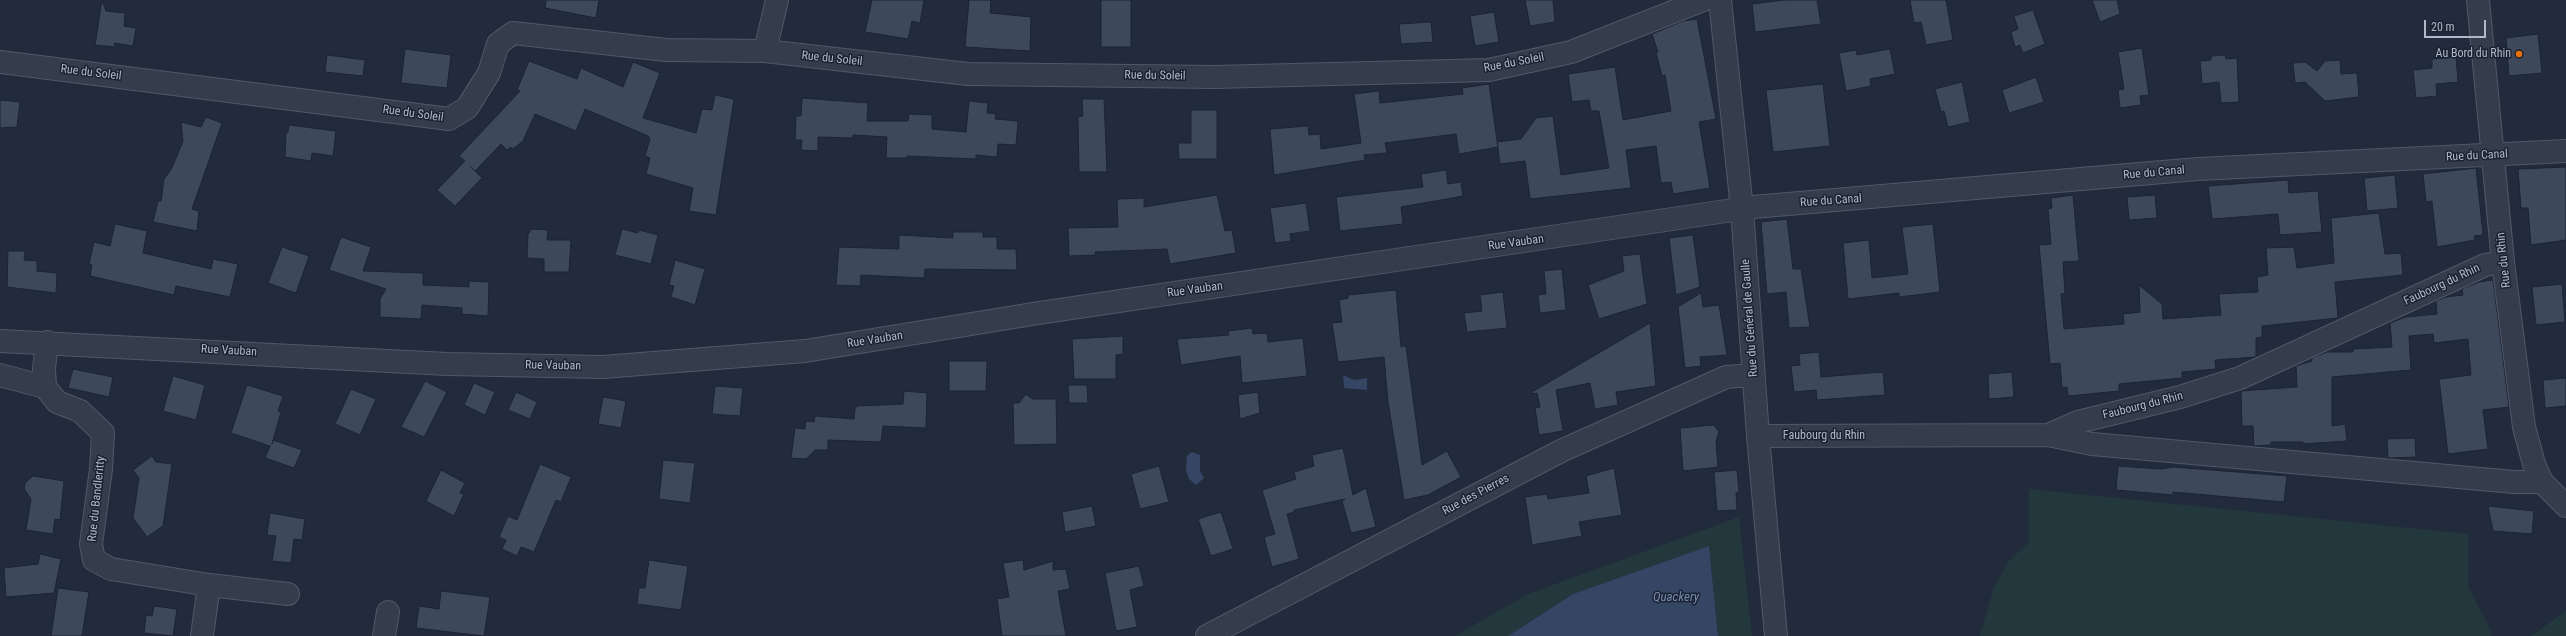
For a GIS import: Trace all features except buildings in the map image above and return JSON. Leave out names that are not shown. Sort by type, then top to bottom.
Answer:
[{"type":"street","points":[[765,51],[778,0]]},
{"type":"street","name":"Rue du Soleil","points":[[0,62],[449,119],[466,108],[489,73],[498,44],[513,33],[666,50],[765,51],[968,74],[1215,77],[1489,70],[1571,52],[1703,0]]},
{"type":"street","name":"Rue du Général de Gaulle","points":[[1720,0],[1742,209],[1753,375],[1776,636]]},
{"type":"street","name":"Rue du Rhin","points":[[2478,0],[2503,262],[2524,427],[2534,464],[2542,482],[2566,506]]},
{"type":"street","name":"Rue du Canal","points":[[1742,209],[2198,169],[2566,151]]},
{"type":"street","name":"Rue Vauban","points":[[0,341],[47,342],[447,364],[603,368],[805,351],[1040,313],[1742,209]]},
{"type":"street","name":"Faubourg du Rhin","points":[[1758,436],[2048,435],[2078,422],[2180,397],[2240,378],[2485,265],[2503,262]]},
{"type":"street","points":[[0,375],[46,387],[44,369],[47,342]]},
{"type":"street","name":"Rue des Pierres","points":[[1207,636],[1561,451],[1726,377],[1753,375]]},
{"type":"street","name":"Rue du Bandleritty","points":[[46,387],[57,402],[80,411],[103,433],[101,469],[91,544],[94,560],[110,569],[209,585],[288,594]]},
{"type":"street","points":[[2048,435],[2092,444],[2514,482],[2542,482]]},
{"type":"street","points":[[202,636],[209,585]]},
{"type":"street","points":[[384,636],[388,612]]},
{"type":"green space","points":[[2029,489],[2468,534],[2468,586],[2490,629],[2491,636],[1980,636],[1993,590],[2008,562],[2029,542]]},
{"type":"green space","points":[[1739,517],[1752,636],[1718,636],[1709,546],[1573,594],[1508,636],[1455,636],[1528,594]]},
{"type":"green space","points":[[2566,611],[2566,636],[2531,636]]},
{"type":"water","points":[[1343,375],[1354,380],[1367,378],[1367,390],[1344,388]]},
{"type":"water","points":[[1192,452],[1200,455],[1200,471],[1204,478],[1196,485],[1189,479],[1186,471],[1187,456]]},
{"type":"water","name":"Quackery","points":[[1709,546],[1718,636],[1508,636],[1573,594]]},
{"type":"place","name":"Au Bord du Rhin","points":[[2519,54]]}]
